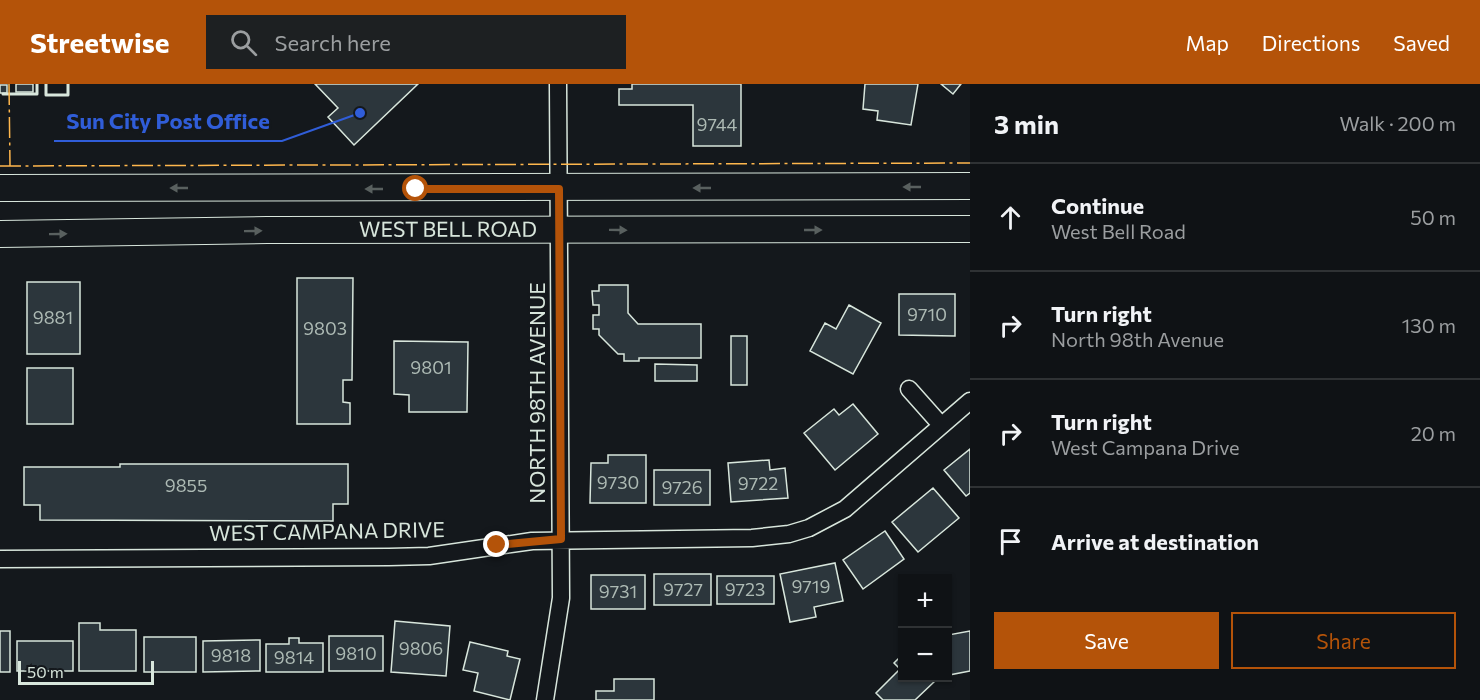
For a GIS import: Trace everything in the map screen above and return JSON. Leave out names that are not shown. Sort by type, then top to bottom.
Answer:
[{"type":"main road","name":"WEST BELL ROAD","points":[[0,188],[559,189],[970,186]]},
{"type":"main road","name":"WEST BELL ROAD","points":[[0,234],[970,229]]},
{"type":"street","name":"NORTH 98TH AVENUE","points":[[545,700],[561,598],[558,84]]},
{"type":"street","points":[[909,389],[941,426]]},
{"type":"street","name":"WEST CAMPANA DRIVE","points":[[0,559],[429,556],[497,545],[561,539],[770,537],[809,528],[828,520],[862,496],[970,401]]},
{"type":"building","points":[[16,84],[33,84],[33,92],[16,92]]},
{"type":"building","points":[[315,84],[418,84],[354,145],[328,117],[338,108]]},
{"type":"building","points":[[632,84],[741,84],[741,146],[693,146],[693,105],[619,105],[619,89],[632,89]]},
{"type":"building","points":[[865,84],[918,84],[911,125],[877,120],[878,111],[863,109]]},
{"type":"building","points":[[941,84],[961,84],[953,94]]},
{"type":"building","points":[[0,85],[7,85],[7,93],[0,93]]},
{"type":"building","points":[[297,278],[353,278],[352,380],[343,380],[343,402],[350,403],[350,424],[297,424]]},
{"type":"building","points":[[27,282],[80,282],[80,354],[27,354]]},
{"type":"building","points":[[599,285],[628,285],[628,313],[638,324],[701,324],[701,358],[639,358],[639,361],[624,361],[624,354],[618,354],[599,335],[599,329],[593,329],[593,315],[599,315],[599,305],[593,305],[592,291],[599,291]]},
{"type":"building","points":[[899,294],[955,294],[955,336],[899,335]]},
{"type":"building","points":[[849,305],[881,323],[853,374],[810,351],[825,323],[836,329]]},
{"type":"building","points":[[731,336],[747,336],[747,385],[731,385]]},
{"type":"building","points":[[394,341],[468,342],[467,412],[409,412],[409,395],[394,394]]},
{"type":"building","points":[[655,364],[697,365],[697,381],[655,381]]},
{"type":"building","points":[[27,368],[73,368],[73,424],[27,424]]},
{"type":"building","points":[[853,404],[878,434],[835,470],[804,433],[834,409],[839,415]]},
{"type":"building","points":[[970,449],[970,493],[966,496],[944,470]]},
{"type":"building","points":[[608,455],[646,455],[646,503],[590,503],[591,463],[608,463]]},
{"type":"building","points":[[769,460],[770,470],[785,468],[788,498],[731,502],[728,463]]},
{"type":"building","points":[[120,464],[348,464],[348,504],[333,504],[333,521],[40,520],[40,505],[24,505],[24,467],[120,467]]},
{"type":"building","points":[[654,470],[710,470],[710,505],[654,505]]},
{"type":"building","points":[[933,488],[959,518],[918,552],[892,522]]},
{"type":"building","points":[[885,531],[904,559],[863,589],[843,560]]},
{"type":"building","points":[[835,563],[843,601],[814,607],[816,617],[790,622],[780,574]]},
{"type":"building","points":[[654,574],[711,574],[711,605],[654,605]]},
{"type":"building","points":[[591,575],[645,575],[645,609],[591,609]]},
{"type":"building","points":[[717,576],[774,576],[774,604],[717,604]]},
{"type":"building","points":[[395,621],[450,626],[446,676],[391,672]]},
{"type":"building","points":[[79,623],[100,623],[100,630],[136,630],[136,671],[79,671]]},
{"type":"building","points":[[0,631],[10,631],[10,672],[0,672]]},
{"type":"building","points":[[970,631],[970,671],[952,674],[952,634]]},
{"type":"building","points":[[329,636],[383,636],[383,671],[329,671]]},
{"type":"building","points":[[144,637],[196,637],[196,672],[144,672]]},
{"type":"building","points":[[289,638],[299,638],[299,643],[323,643],[323,672],[266,672],[266,644],[289,644]]},
{"type":"building","points":[[260,640],[260,671],[203,672],[203,641]]},
{"type":"building","points":[[17,641],[73,641],[73,671],[17,671]]},
{"type":"building","points":[[470,642],[508,651],[507,656],[520,659],[510,700],[474,691],[478,673],[463,670]]},
{"type":"building","points":[[898,671],[898,682],[934,682],[915,700],[883,700],[876,693]]},
{"type":"building","points":[[614,679],[654,679],[654,700],[596,700],[596,691],[614,691]]},
{"type":"wall","points":[[3,94],[37,94],[37,84]]},
{"type":"wall","points":[[46,84],[46,95],[68,95],[68,84]]},
{"type":"power","points":[[9,84],[10,166]]},
{"type":"power","points":[[0,166],[970,163]]},
{"type":"place","name":"Sun City Post Office","points":[[360,113]]},
{"type":"route","points":[[416,189],[559,189],[561,539],[497,545]]}]
